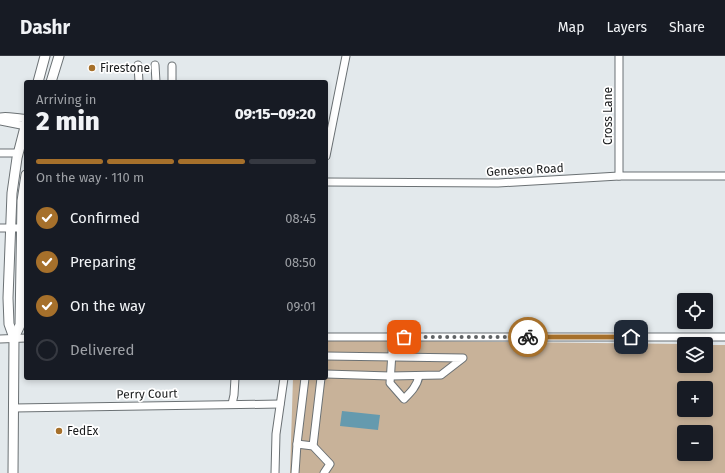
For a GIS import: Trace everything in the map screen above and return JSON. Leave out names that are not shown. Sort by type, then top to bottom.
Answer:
[{"type":"main road","points":[[39,80],[45,56]]},
{"type":"main road","points":[[52,80],[59,56]]},
{"type":"main road","points":[[13,473],[14,338],[9,324],[10,228],[12,193],[18,153],[24,130]]},
{"type":"main road","points":[[14,338],[20,325],[24,283],[24,228],[22,201],[24,188]]},
{"type":"street","points":[[328,146],[346,56]]},
{"type":"street","name":"Cross Lane","points":[[618,56],[619,176]]},
{"type":"street","points":[[138,65],[138,80]]},
{"type":"street","points":[[155,65],[156,80]]},
{"type":"street","points":[[172,66],[172,80]]},
{"type":"street","points":[[0,117],[9,116],[24,122]]},
{"type":"street","points":[[328,117],[334,117]]},
{"type":"street","points":[[0,121],[24,123]]},
{"type":"street","points":[[0,153],[18,153]]},
{"type":"street","name":"Geneseo Road","points":[[328,182],[498,183],[619,176],[725,176]]},
{"type":"street","points":[[0,228],[24,228]]},
{"type":"street","points":[[328,337],[725,337]]},
{"type":"street","points":[[393,337],[390,383],[404,399],[413,390],[418,382],[419,376]]},
{"type":"street","points":[[0,339],[24,338]]},
{"type":"street","points":[[328,356],[463,358],[440,375],[390,376],[328,374]]},
{"type":"street","points":[[232,404],[235,380]]},
{"type":"street","points":[[275,473],[276,434],[284,380]]},
{"type":"street","points":[[295,473],[305,380]]},
{"type":"street","points":[[313,446],[321,380]]},
{"type":"street","name":"Perry Court","points":[[14,408],[280,404]]},
{"type":"street","points":[[297,444],[313,446],[330,464],[324,473]]},
{"type":"shaded area","points":[[328,340],[677,344],[677,373],[713,373],[713,345],[725,345],[725,473],[290,473],[293,380],[328,380]]},
{"type":"water","points":[[342,411],[380,415],[378,430],[340,426]]},
{"type":"way so far","points":[[404,337],[528,337]]},
{"type":"place","name":"Firestone","points":[[92,68]]},
{"type":"place","name":"FedEx","points":[[59,431]]},
{"type":"route","points":[[528,337],[631,337]]}]
